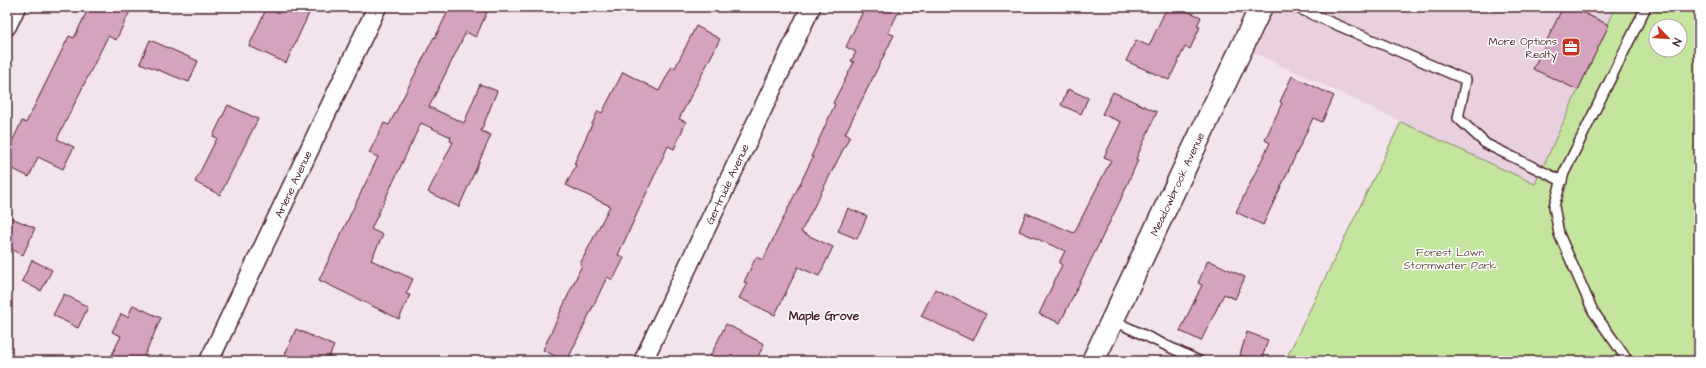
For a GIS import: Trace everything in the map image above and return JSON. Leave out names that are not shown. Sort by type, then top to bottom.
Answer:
[{"type":"street","points":[[7,26],[16,7]]},
{"type":"street","name":"Arlene Avenue","points":[[209,361],[377,7]]},
{"type":"street","name":"Gertrude Avenue","points":[[643,361],[811,7]]},
{"type":"street","name":"Meadowbrook Avenue","points":[[1093,361],[1261,7]]},
{"type":"lane","points":[[1295,7],[1466,80],[1458,118],[1486,144],[1562,180]]},
{"type":"lane","points":[[1628,361],[1593,311],[1559,234],[1554,206],[1562,180],[1646,7]]},
{"type":"lane","points":[[1112,320],[1199,361]]},
{"type":"shaded area","points":[[1223,7],[1616,7],[1535,184],[1242,47],[1254,21]]},
{"type":"green space","name":"Forest Lawn Stormwater Park","points":[[1616,7],[1699,7],[1699,361],[1285,361],[1401,122],[1535,184]]},
{"type":"building","points":[[89,7],[132,7],[116,40],[108,36],[57,139],[74,147],[63,169],[38,157],[29,177],[7,166],[7,152],[22,121],[26,123],[69,36],[74,38]]},
{"type":"building","points":[[267,7],[312,7],[286,63],[249,46]]},
{"type":"building","points":[[450,7],[475,7],[487,12],[476,37],[466,32],[429,107],[464,123],[480,84],[497,91],[481,131],[491,135],[459,207],[428,192],[453,142],[450,141],[451,137],[421,123],[371,229],[383,235],[371,260],[413,279],[406,294],[410,295],[399,319],[319,280],[378,157],[369,153],[384,123],[389,125]]},
{"type":"building","points":[[865,7],[901,7],[888,33],[894,35],[845,134],[850,136],[801,232],[833,247],[819,276],[798,267],[775,315],[739,298],[747,283],[744,282],[756,257],[763,260],[813,157],[811,157],[835,104],[833,103],[854,62],[851,61],[856,52],[846,47]]},
{"type":"building","points":[[1167,7],[1178,7],[1201,17],[1197,26],[1200,27],[1190,49],[1185,47],[1169,80],[1126,61],[1136,40],[1149,46]]},
{"type":"building","name":"More Options Realty","points":[[1563,7],[1571,7],[1609,25],[1578,90],[1533,69]]},
{"type":"building","points":[[696,26],[720,39],[679,119],[686,122],[674,149],[668,146],[618,255],[624,258],[613,280],[607,277],[567,361],[565,361],[543,350],[582,265],[580,264],[610,206],[566,185],[576,165],[574,164],[598,111],[602,113],[623,72],[659,91],[672,66],[675,68]]},
{"type":"building","points":[[150,40],[198,61],[189,82],[140,63]]},
{"type":"building","points":[[1292,76],[1334,96],[1322,122],[1313,118],[1263,225],[1236,212],[1270,143],[1265,140],[1282,103],[1280,102]]},
{"type":"building","points":[[1068,89],[1088,98],[1081,114],[1061,105]]},
{"type":"building","points":[[1113,92],[1157,112],[1136,159],[1138,160],[1120,201],[1060,323],[1039,314],[1062,265],[1059,263],[1065,251],[1019,231],[1026,213],[1074,233],[1111,160],[1104,157],[1121,122],[1102,114]]},
{"type":"building","points":[[228,105],[258,119],[220,195],[195,182],[217,138],[213,136]]},
{"type":"building","points":[[848,208],[867,216],[857,239],[838,231]]},
{"type":"building","points":[[7,216],[35,228],[23,255],[7,247]]},
{"type":"building","points":[[32,260],[52,270],[41,291],[22,281]]},
{"type":"building","points":[[1208,260],[1245,277],[1235,299],[1224,294],[1201,341],[1180,331],[1202,285],[1198,283]]},
{"type":"building","points":[[935,289],[986,314],[973,341],[921,316]]},
{"type":"building","points":[[64,294],[88,307],[78,328],[53,315]]},
{"type":"building","points":[[133,305],[161,318],[142,361],[109,361],[121,336],[112,332],[121,314],[128,317]]},
{"type":"building","points":[[726,324],[764,344],[756,361],[708,361]]},
{"type":"building","points":[[296,329],[334,346],[327,361],[300,361],[285,354]]},
{"type":"building","points":[[1247,332],[1268,340],[1261,361],[1240,355]]},
{"type":"place","name":"More Options Realty","points":[[1571,47]]},
{"type":"district","name":"Maple Grove","points":[[824,316]]}]
